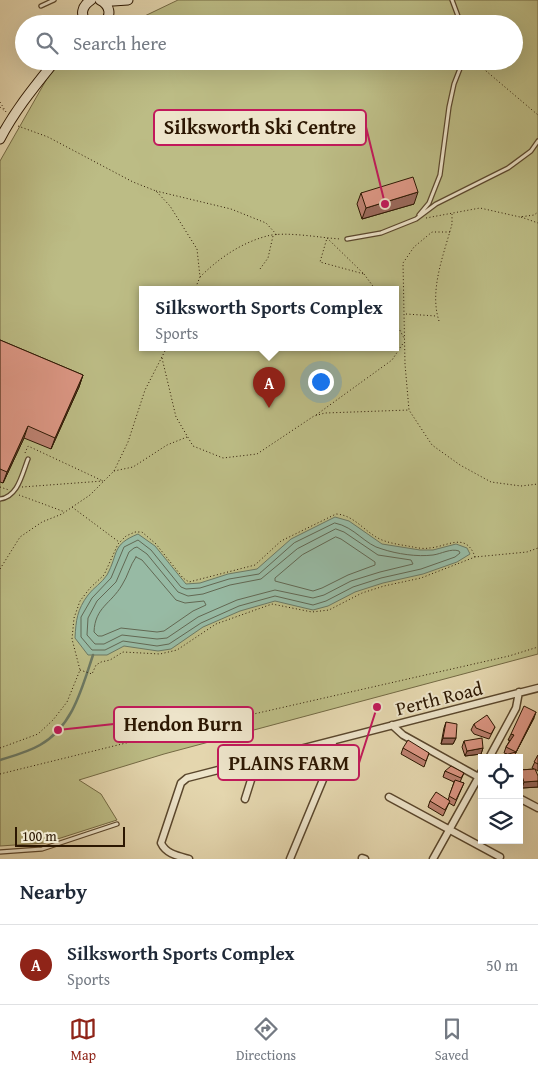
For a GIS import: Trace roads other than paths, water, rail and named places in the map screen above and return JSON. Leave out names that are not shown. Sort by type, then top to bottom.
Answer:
[{"type":"street","points":[[78,0],[82,15]]},
{"type":"street","points":[[83,15],[85,4],[91,0]]},
{"type":"street","points":[[101,0],[113,2],[130,0]]},
{"type":"street","points":[[101,0],[109,8],[110,14]]},
{"type":"street","points":[[110,14],[130,0]]},
{"type":"street","points":[[0,139],[10,120],[48,70]]},
{"type":"street","name":"Perth Road","points":[[189,859],[172,854],[164,849],[161,843],[181,783],[187,778],[538,688]]},
{"type":"street","points":[[491,754],[516,708],[519,692]]},
{"type":"street","points":[[392,725],[403,734],[478,774]]},
{"type":"street","points":[[290,859],[329,767],[334,750],[333,740]]},
{"type":"street","points":[[246,799],[257,761]]},
{"type":"street","points":[[433,859],[478,781]]},
{"type":"street","points":[[389,797],[500,858]]},
{"type":"street","points":[[522,799],[537,805]]},
{"type":"lane","points":[[41,6],[54,0]]},
{"type":"lane","points":[[452,0],[458,15]]},
{"type":"lane","points":[[416,220],[430,203],[440,175],[449,107],[459,70]]},
{"type":"lane","points":[[347,239],[381,233],[416,220],[436,204],[508,168],[531,151],[538,141]]},
{"type":"lane","points":[[0,499],[7,498],[14,492],[28,459]]},
{"type":"lane","points":[[0,852],[42,849],[117,824]]},
{"type":"water","points":[[335,517],[349,521],[382,544],[420,550],[433,550],[456,544],[467,548],[470,554],[457,562],[423,574],[383,583],[355,592],[328,606],[313,610],[275,601],[240,611],[203,627],[171,649],[158,651],[124,646],[107,655],[88,655],[75,638],[78,615],[84,600],[103,581],[119,546],[129,538],[138,534],[155,546],[186,584],[200,583],[228,574],[257,569],[291,539]]},
{"type":"waterway","points":[[0,760],[40,745],[61,728],[75,705],[93,655]]},
{"type":"place","name":"Silksworth Ski Centre","points":[[385,204]]},
{"type":"place","name":"Silksworth Sports Complex","points":[[269,408]]},
{"type":"place","name":"PLAINS FARM","points":[[377,707]]},
{"type":"place","name":"Hendon Burn","points":[[58,730]]}]
